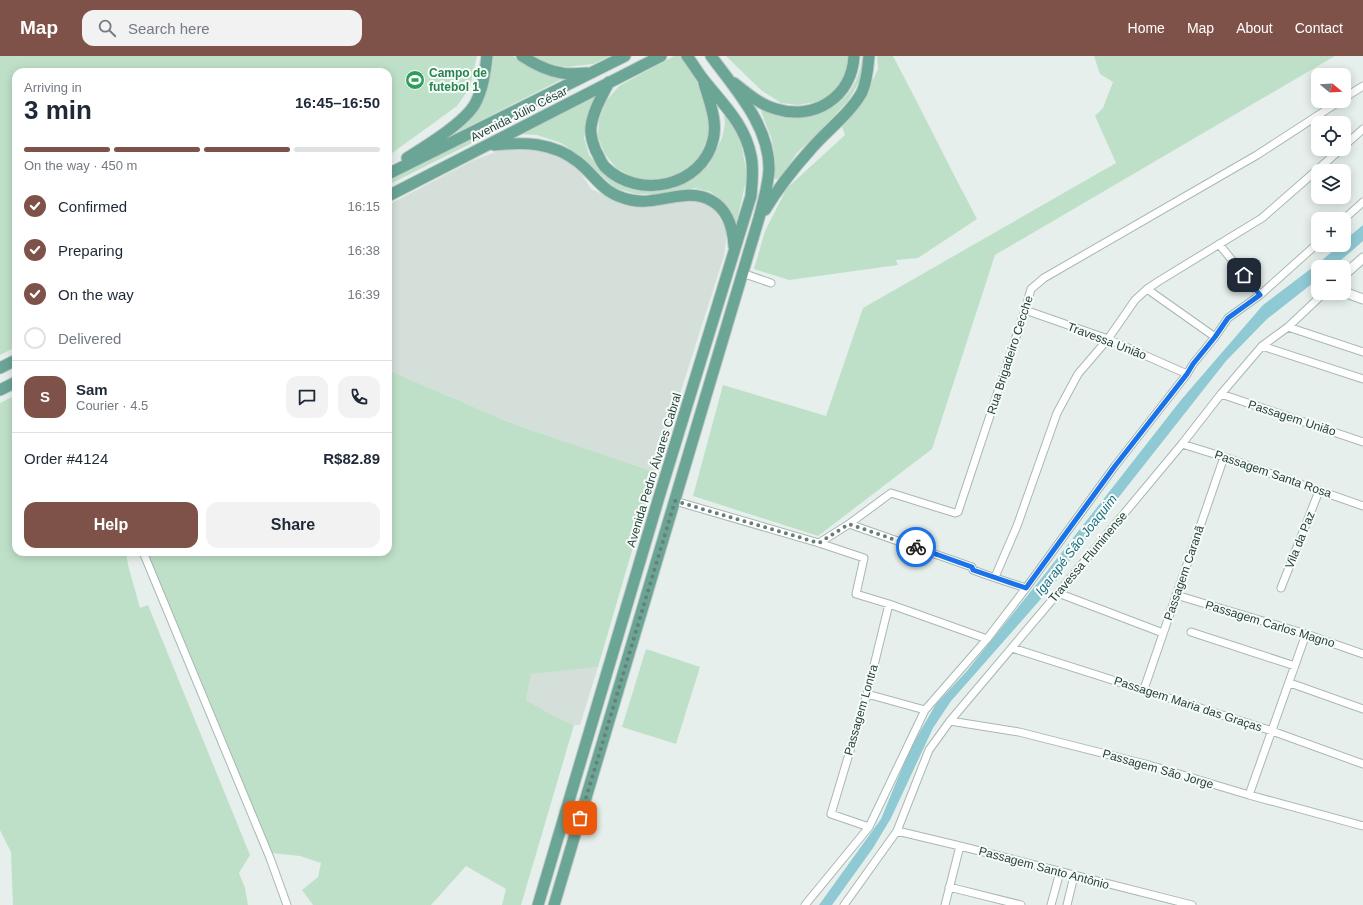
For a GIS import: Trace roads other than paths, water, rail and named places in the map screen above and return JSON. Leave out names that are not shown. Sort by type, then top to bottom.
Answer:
[{"type":"main road","points":[[392,170],[451,128],[474,106],[481,91],[485,76],[487,56]]},
{"type":"main road","points":[[522,56],[538,65],[562,74],[592,72]]},
{"type":"main road","name":"Avenida Júlio César","points":[[392,171],[625,56]]},
{"type":"main road","name":"Avenida Júlio César","points":[[392,194],[661,56]]},
{"type":"main road","name":"Avenida Pedro Álvares Cabral","points":[[538,905],[657,504],[751,196],[751,156],[746,137],[735,118],[703,79],[687,56]]},
{"type":"main road","points":[[554,905],[759,218],[767,185],[769,170],[768,155],[763,137],[751,112],[711,56]]},
{"type":"main road","points":[[727,78],[760,102],[775,109],[797,112],[807,111],[816,109],[826,104],[843,89],[848,82],[853,67],[854,56]]},
{"type":"main road","points":[[759,218],[787,177],[811,148],[853,106],[862,91],[867,76],[869,56]]},
{"type":"main road","points":[[609,82],[597,105],[591,128],[592,140],[595,149],[605,166],[619,177],[640,185],[656,186],[670,184],[688,175],[703,162],[710,151],[715,129],[713,115],[703,79]]},
{"type":"main road","points":[[487,145],[517,143],[546,145],[564,153],[578,162],[602,187],[609,192],[632,201],[654,201],[687,195],[708,199],[720,206],[728,220],[733,236],[734,253]]},
{"type":"main road","points":[[0,368],[12,362]]},
{"type":"main road","points":[[0,390],[12,384]]},
{"type":"street","points":[[1351,94],[1363,86]]},
{"type":"street","name":"Rua Brigadeiro Cecche","points":[[849,524],[892,493],[955,513],[958,512],[1031,289],[1044,278],[1258,155],[1329,108]]},
{"type":"street","points":[[1351,140],[1363,129]]},
{"type":"street","points":[[995,577],[1016,526],[1057,413],[1078,374],[1108,339],[1135,300],[1147,289],[1262,218],[1333,156]]},
{"type":"street","points":[[1351,213],[1363,202]]},
{"type":"street","points":[[1219,244],[1260,295]]},
{"type":"street","points":[[805,905],[869,827],[925,710],[987,639],[1115,466],[1187,374],[1228,318],[1260,295],[1311,249]]},
{"type":"street","points":[[1351,269],[1363,258]]},
{"type":"street","points":[[742,273],[771,283]]},
{"type":"street","points":[[1147,289],[1215,337]]},
{"type":"street","points":[[1351,295],[1363,299]]},
{"type":"street","name":"Travessa Fluminense","points":[[844,905],[897,831],[929,750],[950,721],[1262,346],[1288,327],[1317,300]]},
{"type":"street","name":"Travessa União","points":[[1025,310],[1108,339],[1187,374]]},
{"type":"street","points":[[1288,327],[1363,352]]},
{"type":"street","points":[[1262,346],[1363,379]]},
{"type":"street","name":"Passagem União","points":[[1221,394],[1363,442]]},
{"type":"street","name":"Passagem Santa Rosa","points":[[1182,444],[1224,457],[1363,506]]},
{"type":"street","name":"Passagem Caranã","points":[[1144,689],[1224,457]]},
{"type":"street","name":"Vila da Paz","points":[[1281,588],[1319,491]]},
{"type":"street","points":[[675,501],[819,543],[864,558],[856,594],[889,604],[987,639]]},
{"type":"street","points":[[819,543],[849,524],[972,567],[973,570],[1026,588]]},
{"type":"street","points":[[145,556],[270,858],[287,905]]},
{"type":"street","points":[[1058,593],[1163,633]]},
{"type":"street","name":"Passagem Carlos Magno","points":[[1176,595],[1306,634],[1363,654]]},
{"type":"street","name":"Passagem Lontra","points":[[869,827],[831,814],[867,694],[889,604]]},
{"type":"street","points":[[1191,632],[1295,666]]},
{"type":"street","points":[[1249,795],[1290,683],[1306,634]]},
{"type":"street","name":"Passagem Maria das Graças","points":[[1012,648],[1272,731],[1363,764]]},
{"type":"street","points":[[1290,683],[1363,709]]},
{"type":"street","points":[[867,694],[925,710]]},
{"type":"street","name":"Passagem São Jorge","points":[[950,721],[1019,732],[1149,765],[1249,795],[1363,826]]},
{"type":"street","name":"Passagem Santo Antônio","points":[[897,831],[1192,905]]},
{"type":"street","points":[[945,905],[960,846]]},
{"type":"street","points":[[1051,905],[1060,872]]},
{"type":"street","points":[[1067,905],[1074,876]]},
{"type":"street","points":[[950,888],[1020,905]]},
{"type":"water","points":[[1363,225],[1363,241],[1351,251],[1351,235]]},
{"type":"water","points":[[1332,252],[1350,252],[1341,260],[1322,260]]},
{"type":"water","name":"Igarapé São Joaquim","points":[[1311,269],[1311,284],[1267,319],[1226,361],[1074,554],[1054,584],[951,701],[933,728],[891,818],[873,848],[832,905],[819,905],[881,819],[910,749],[936,704],[966,672],[1181,400],[1263,305]]},
{"type":"place","name":"Campo de futebol 1","points":[[415,80]]}]
